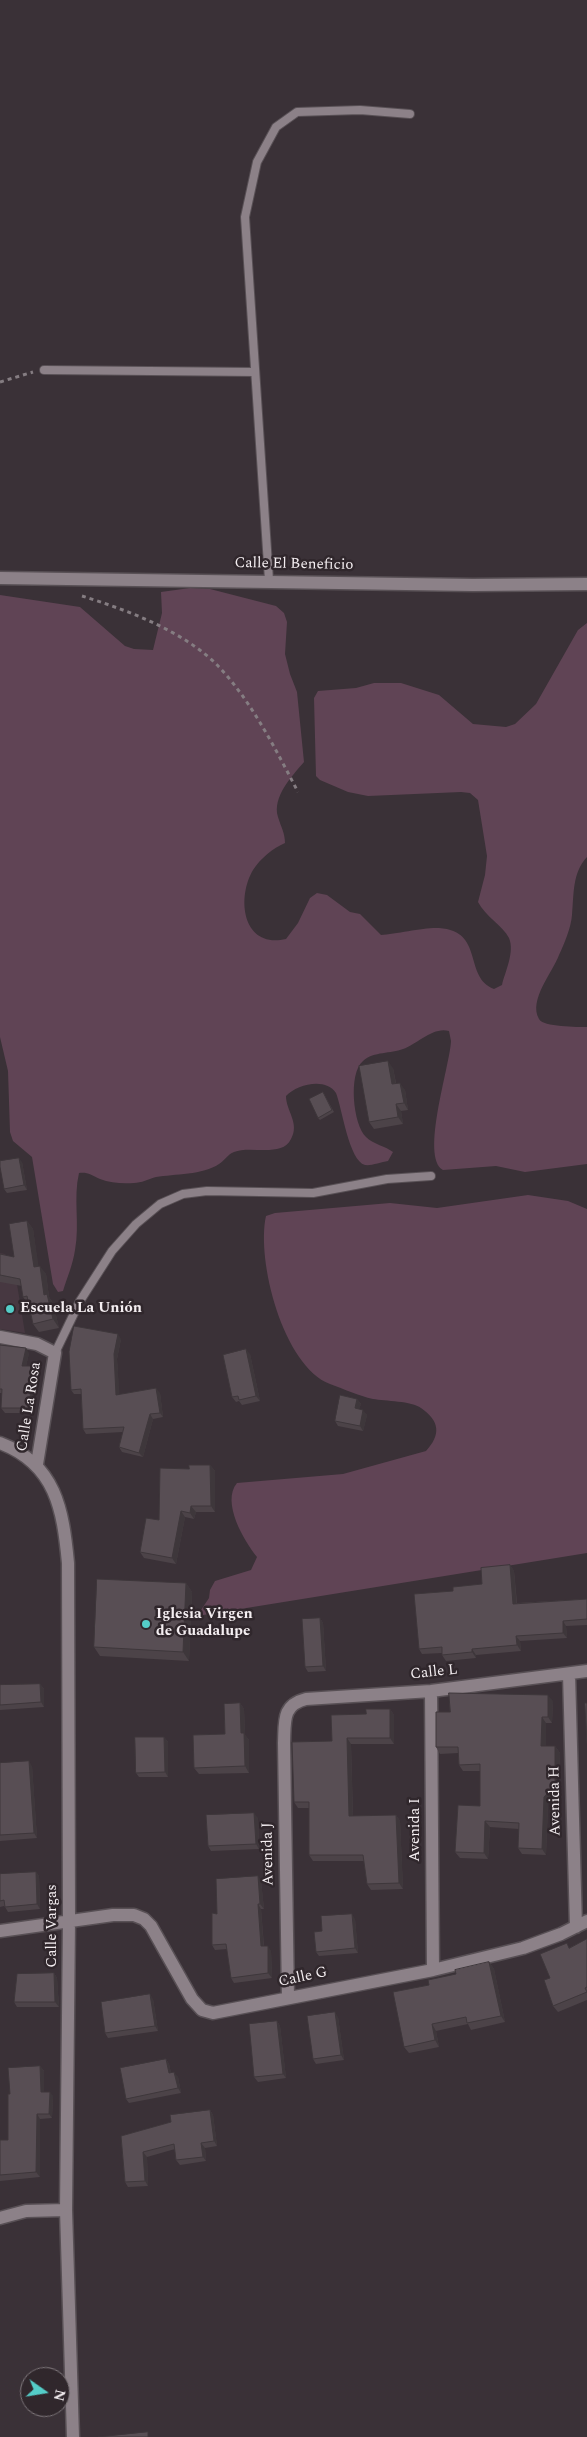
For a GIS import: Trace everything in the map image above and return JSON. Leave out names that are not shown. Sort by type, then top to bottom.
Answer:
[{"type":"street","name":"Calle El Beneficio","points":[[0,578],[269,580],[473,585],[587,584]]},
{"type":"street","name":"Calle La Rosa","points":[[0,1338],[37,1344],[55,1353],[37,1464]]},
{"type":"street","name":"Calle Vargas","points":[[0,1443],[14,1449],[37,1464],[57,1499],[65,1525],[68,1563],[69,1921],[66,2210],[73,2437]]},
{"type":"street","name":"Calle L","points":[[287,1710],[294,1702],[306,1698],[431,1691],[587,1671]]},
{"type":"street","name":"Avenida H","points":[[569,1674],[576,1927]]},
{"type":"street","name":"Avenida I","points":[[431,1691],[433,1970]]},
{"type":"street","name":"Avenida J","points":[[287,1710],[284,1743],[288,1998]]},
{"type":"street","name":"Calle G","points":[[0,1931],[113,1914],[144,1919],[151,1926],[192,1999],[202,2010],[224,2013],[288,1998],[433,1970],[523,1948],[576,1927],[587,1920]]},
{"type":"street","points":[[0,2218],[26,2211],[66,2210]]},
{"type":"lane","points":[[269,580],[245,217],[257,162],[276,126],[297,112],[360,110],[410,114]]},
{"type":"lane","points":[[44,370],[255,372]]},
{"type":"lane","points":[[55,1353],[80,1301],[112,1251],[136,1224],[160,1204],[183,1194],[207,1191],[313,1192],[387,1179],[431,1176]]},
{"type":"path","points":[[0,382],[44,370]]},
{"type":"path","points":[[81,596],[131,612],[184,641],[218,667],[244,700],[276,750],[298,792]]},
{"type":"shaded area","points":[[190,588],[210,589],[276,606],[284,613],[287,622],[285,654],[297,692],[304,762],[284,787],[278,802],[278,817],[284,833],[285,843],[271,851],[259,862],[248,882],[245,894],[245,907],[247,919],[252,929],[260,937],[272,940],[286,939],[298,923],[310,898],[317,893],[327,895],[350,912],[360,914],[381,935],[433,928],[453,931],[463,937],[468,945],[479,975],[485,983],[494,989],[502,985],[509,962],[511,944],[503,929],[485,912],[478,902],[485,875],[487,856],[478,800],[470,793],[461,792],[368,796],[348,792],[320,780],[316,776],[314,698],[318,691],[356,688],[374,683],[401,683],[439,695],[473,724],[506,727],[515,724],[536,704],[578,630],[587,623],[587,857],[576,877],[569,930],[556,962],[539,995],[536,1011],[539,1019],[547,1024],[587,1027],[587,1164],[525,1172],[496,1166],[443,1170],[437,1162],[434,1148],[435,1130],[451,1041],[449,1031],[437,1031],[398,1051],[377,1054],[367,1058],[358,1067],[355,1076],[354,1099],[358,1122],[366,1137],[393,1152],[388,1161],[365,1165],[359,1161],[350,1144],[336,1093],[326,1085],[311,1084],[297,1088],[286,1096],[294,1128],[291,1139],[287,1145],[281,1148],[273,1150],[241,1150],[232,1153],[212,1168],[188,1174],[156,1177],[137,1183],[112,1182],[87,1173],[79,1173],[77,1182],[77,1231],[74,1255],[63,1291],[58,1292],[53,1284],[32,1157],[13,1141],[10,1132],[8,1071],[0,1037],[0,595],[80,607],[125,646],[134,649],[153,650],[162,613],[161,592]]},
{"type":"shaded area","points":[[528,1195],[568,1201],[587,1209],[587,1553],[197,1616],[209,1598],[210,1590],[215,1581],[251,1570],[257,1557],[241,1532],[233,1511],[233,1491],[237,1483],[343,1474],[426,1451],[436,1434],[435,1423],[421,1408],[405,1403],[368,1398],[330,1384],[313,1373],[299,1356],[286,1335],[269,1284],[265,1258],[264,1235],[266,1216],[275,1213],[390,1203],[437,1208]]},
{"type":"shaded area","name":"Escuela La Unión","points":[[0,1253],[5,1254],[14,1266],[25,1333],[0,1329]]},
{"type":"building","points":[[388,1061],[392,1084],[400,1083],[404,1103],[396,1104],[398,1117],[369,1122],[359,1066]]},
{"type":"building","points":[[323,1092],[332,1110],[318,1118],[309,1099]]},
{"type":"building","points":[[19,1158],[24,1185],[4,1189],[0,1161]]},
{"type":"building","points":[[27,1221],[34,1267],[40,1266],[44,1295],[47,1294],[53,1319],[33,1324],[27,1296],[23,1297],[20,1279],[0,1275],[0,1254],[14,1257],[9,1224]]},
{"type":"building","points":[[74,1326],[118,1334],[114,1354],[116,1395],[156,1388],[160,1413],[150,1414],[139,1453],[119,1447],[124,1427],[83,1429],[81,1389],[71,1390],[69,1352]]},
{"type":"building","points":[[0,1345],[26,1348],[22,1366],[31,1366],[30,1408],[1,1408]]},
{"type":"building","points":[[246,1349],[256,1396],[239,1400],[238,1396],[232,1397],[223,1355]]},
{"type":"building","points":[[340,1395],[357,1399],[355,1408],[363,1410],[360,1426],[335,1421]]},
{"type":"building","points":[[189,1465],[210,1465],[211,1506],[191,1506],[190,1513],[181,1511],[172,1558],[140,1552],[146,1518],[159,1520],[160,1468],[189,1469]]},
{"type":"building","points":[[510,1565],[513,1604],[587,1599],[587,1619],[563,1621],[563,1633],[516,1636],[517,1645],[472,1649],[472,1652],[442,1655],[442,1647],[419,1649],[414,1594],[453,1591],[453,1587],[482,1584],[481,1568]]},
{"type":"building","name":"Iglesia Virgen de Guadalupe","points":[[97,1579],[186,1583],[183,1652],[94,1647]]},
{"type":"building","points":[[320,1618],[323,1666],[305,1667],[302,1619]]},
{"type":"building","points":[[40,1684],[41,1702],[0,1705],[0,1685]]},
{"type":"building","points":[[449,1693],[548,1695],[548,1717],[542,1717],[541,1746],[555,1746],[555,1785],[544,1797],[542,1849],[518,1848],[519,1823],[485,1821],[484,1853],[455,1852],[458,1805],[480,1806],[480,1764],[459,1765],[458,1747],[436,1747],[436,1712],[450,1712]]},
{"type":"building","points":[[240,1703],[241,1733],[244,1733],[245,1766],[194,1768],[193,1735],[225,1734],[224,1704]]},
{"type":"building","points":[[585,1703],[587,1703],[587,1743]]},
{"type":"building","points":[[366,1709],[390,1709],[390,1738],[347,1738],[349,1816],[396,1815],[399,1883],[367,1884],[363,1855],[309,1855],[309,1802],[294,1802],[292,1742],[332,1741],[331,1715],[366,1714]]},
{"type":"building","points":[[135,1737],[164,1737],[165,1772],[136,1773]]},
{"type":"building","points":[[29,1761],[34,1833],[0,1835],[0,1763]]},
{"type":"building","points":[[254,1813],[256,1844],[208,1846],[206,1815]]},
{"type":"building","points":[[36,1872],[37,1904],[5,1907],[4,1900],[0,1901],[0,1874]]},
{"type":"building","points":[[258,1876],[261,1946],[268,1946],[268,1973],[231,1978],[226,1944],[212,1945],[212,1913],[217,1914],[216,1879]]},
{"type":"building","points":[[352,1914],[355,1948],[316,1952],[314,1932],[322,1931],[321,1916]]},
{"type":"building","points":[[587,1939],[587,1987],[585,1988],[587,1992],[553,2006],[544,1980],[550,1978],[540,1954],[567,1943],[569,1948]]},
{"type":"building","points":[[489,1962],[501,2016],[467,2023],[466,2017],[432,2024],[435,2040],[404,2047],[393,1992],[429,1985],[428,1980],[456,1974],[455,1970]]},
{"type":"building","points":[[54,1973],[55,2002],[14,2002],[17,1974]]},
{"type":"building","points":[[150,1994],[155,2026],[105,2033],[101,2002]]},
{"type":"building","points":[[335,2012],[341,2055],[313,2059],[307,2016]]},
{"type":"building","points":[[277,2021],[283,2074],[254,2077],[249,2024]]},
{"type":"building","points":[[166,2059],[169,2073],[174,2072],[178,2088],[126,2099],[120,2068]]},
{"type":"building","points":[[40,2066],[41,2092],[50,2092],[49,2114],[37,2114],[36,2172],[0,2175],[0,2140],[8,2140],[8,2094],[10,2094],[8,2068]]},
{"type":"building","points":[[210,2110],[214,2141],[201,2143],[203,2157],[176,2160],[174,2144],[143,2152],[145,2181],[125,2182],[121,2136],[171,2122],[170,2115]]},
{"type":"building","points":[[148,2432],[148,2437],[98,2437]]},
{"type":"place","name":"Escuela La Unión","points":[[10,1309]]},
{"type":"place","name":"Iglesia Virgen de Guadalupe","points":[[146,1624]]}]
